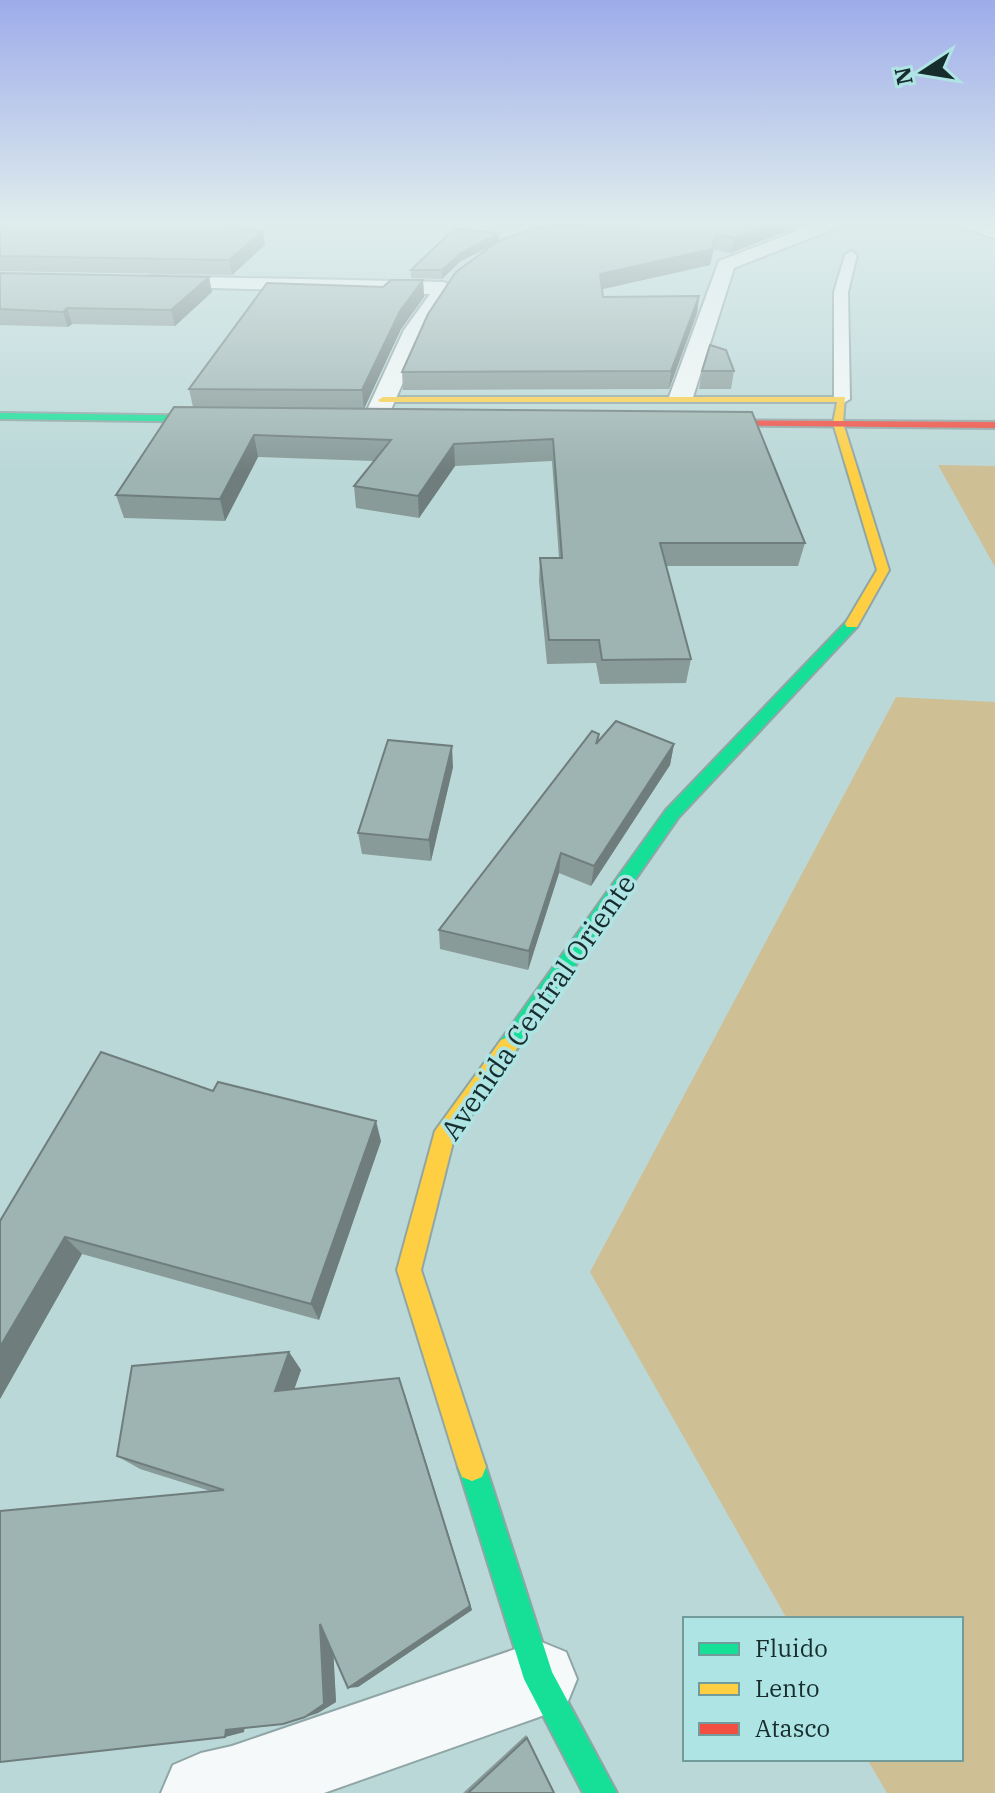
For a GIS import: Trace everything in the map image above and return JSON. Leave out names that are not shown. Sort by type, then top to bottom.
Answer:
[{"type":"street","points":[[433,306],[415,330],[376,416],[681,397],[842,399],[838,423]]},
{"type":"street","points":[[681,397],[712,306]]},
{"type":"street","points":[[0,416],[249,419]]},
{"type":"street","points":[[683,422],[995,425]]},
{"type":"street","name":"Avenida Central Oriente","points":[[601,1793],[539,1679],[409,1270],[443,1138],[672,814],[858,617],[883,570],[838,423]]},
{"type":"street","points":[[201,1793],[232,1786],[539,1679]]},
{"type":"lane","points":[[841,306],[842,399]]},
{"type":"shaded area","points":[[938,465],[995,466],[995,567]]},
{"type":"shaded area","points":[[896,697],[995,702],[995,1793],[887,1793],[868,1761],[963,1761],[963,1617],[786,1617],[590,1272]]},
{"type":"building","points":[[0,306],[176,306],[171,310],[67,308],[63,312],[0,309]]},
{"type":"building","points":[[250,306],[404,306],[362,390],[189,389]]},
{"type":"building","points":[[434,306],[695,306],[671,371],[402,372]]},
{"type":"building","points":[[710,345],[726,350],[734,371],[702,371]]},
{"type":"building","points":[[174,407],[752,412],[805,543],[660,543],[691,659],[602,660],[599,640],[549,640],[540,558],[562,558],[553,439],[454,444],[418,496],[354,486],[391,440],[254,435],[220,499],[116,495]]},
{"type":"building","points":[[616,721],[674,744],[594,866],[561,853],[529,951],[439,930],[592,731],[599,734],[596,744]]},
{"type":"building","points":[[388,740],[452,746],[429,840],[358,833]]},
{"type":"building","points":[[101,1052],[213,1091],[218,1082],[376,1121],[311,1304],[65,1237],[0,1347],[0,1221]]},
{"type":"building","points":[[289,1352],[275,1391],[399,1378],[470,1606],[348,1688],[320,1624],[324,1704],[305,1717],[283,1724],[226,1730],[225,1737],[0,1762],[0,1511],[224,1490],[117,1456],[132,1366]]},
{"type":"building","points":[[527,1738],[554,1793],[468,1793]]},
{"type":"traffic: fast","points":[[0,416],[225,419]]},
{"type":"traffic: fast","points":[[508,1046],[672,814],[852,624]]},
{"type":"traffic: fast","points":[[472,1467],[539,1679],[601,1793]]},
{"type":"traffic: slow","points":[[383,400],[842,399],[838,423],[883,570],[852,624]]},
{"type":"traffic: slow","points":[[472,1467],[409,1270],[443,1138],[508,1046]]},
{"type":"traffic: jam","points":[[697,422],[995,425]]}]
